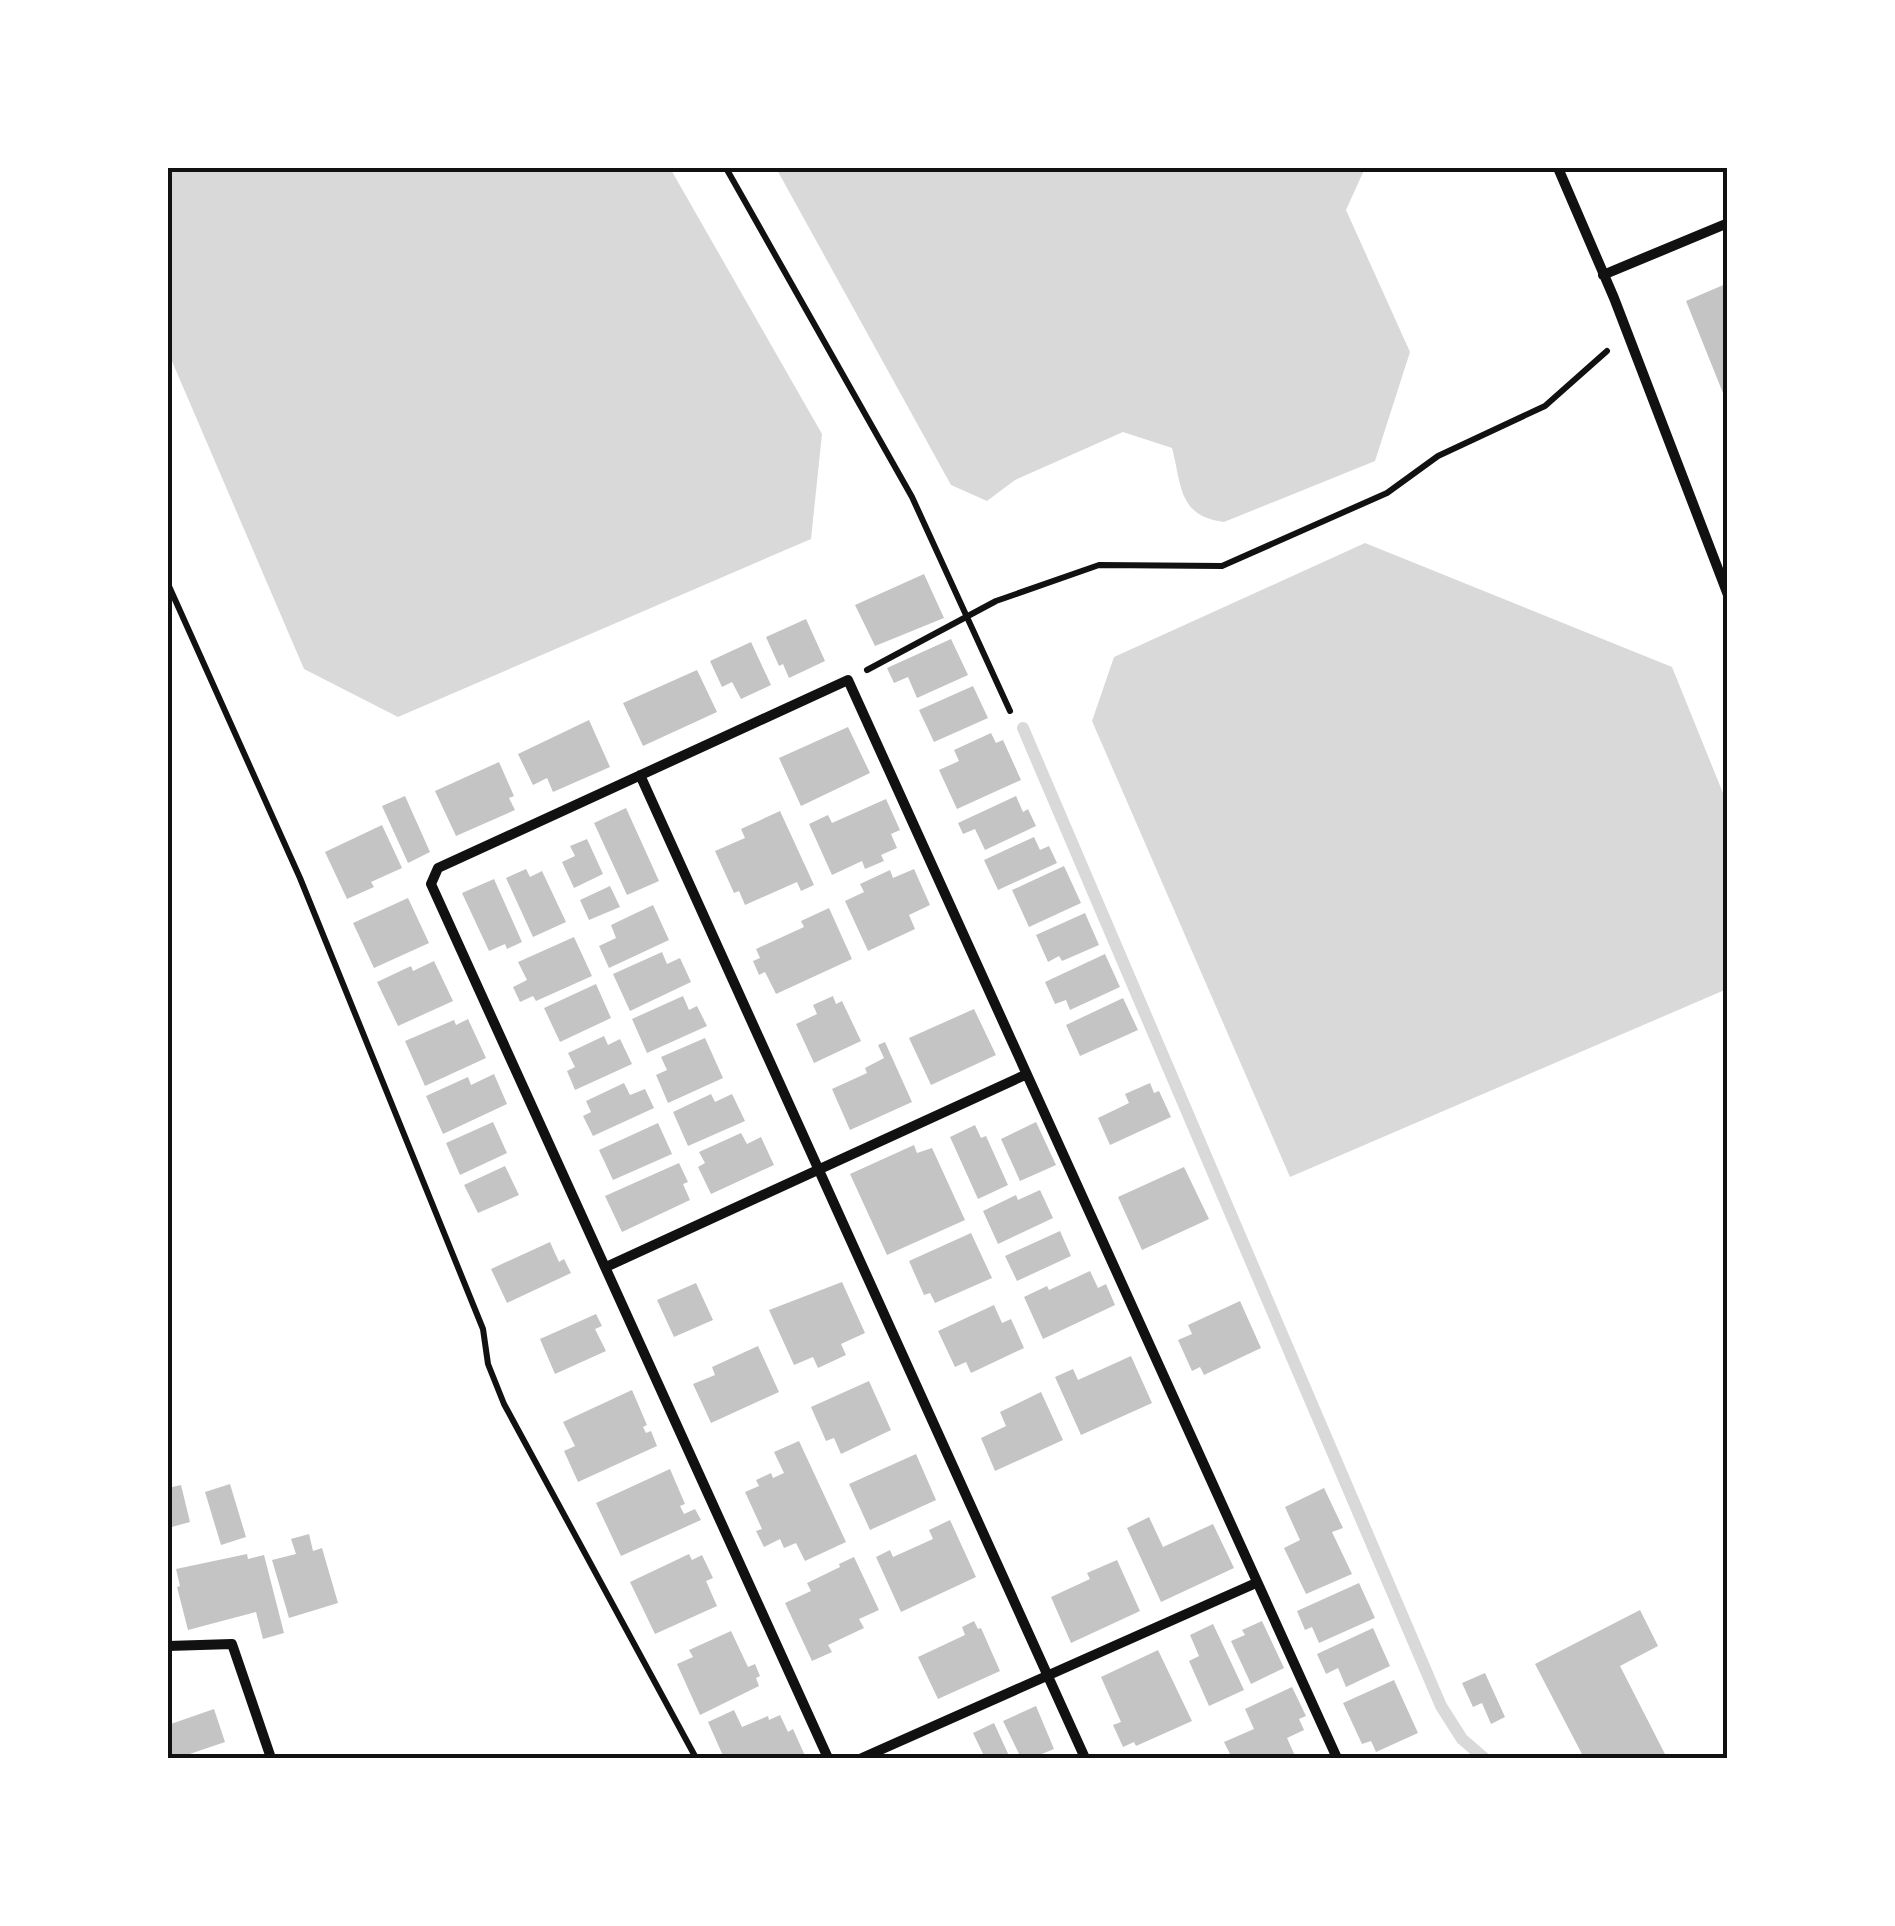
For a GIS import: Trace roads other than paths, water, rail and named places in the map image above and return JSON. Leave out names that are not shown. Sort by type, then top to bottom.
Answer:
[{"type":"street","points":[[1558,168],[1604,275],[1728,595]]},
{"type":"street","points":[[1604,275],[1728,223]]},
{"type":"street","points":[[828,1758],[430,884],[438,868],[848,680],[1336,1758]]},
{"type":"street","points":[[640,775],[1085,1758]]},
{"type":"street","points":[[606,1267],[1025,1074]]},
{"type":"street","points":[[862,1758],[1256,1583]]},
{"type":"street","points":[[168,1646],[232,1644],[272,1758]]},
{"type":"waterway","points":[[1023,728],[1441,1706],[1462,1739],[1484,1758]]}]
